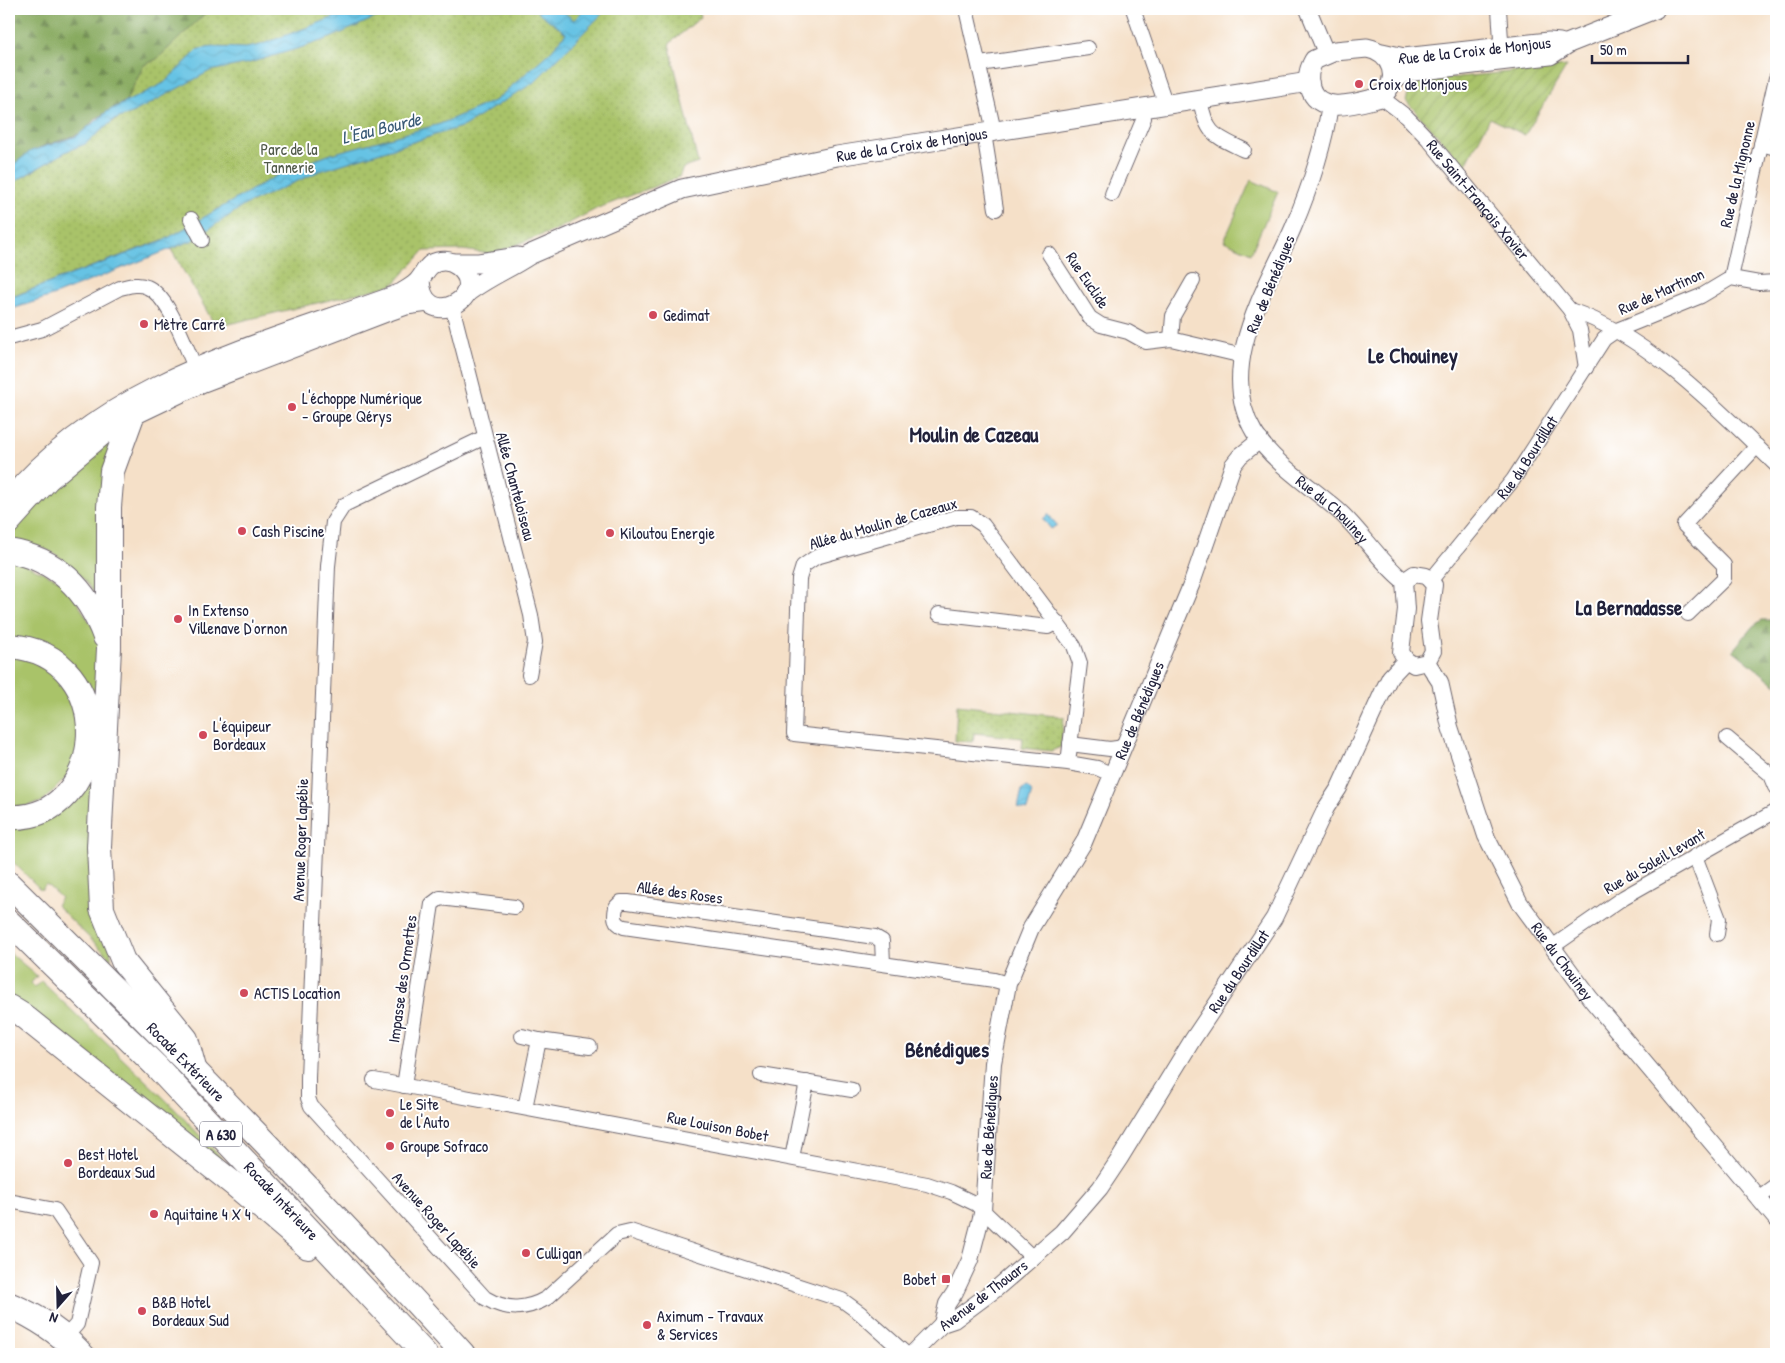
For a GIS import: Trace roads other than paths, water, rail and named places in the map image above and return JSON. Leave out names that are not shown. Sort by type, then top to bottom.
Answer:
[{"type":"highway","points":[[132,416],[112,472],[109,507],[108,648],[99,847],[102,909],[123,962],[186,1039],[194,1068]]},
{"type":"highway","points":[[9,551],[27,554],[46,562],[78,587],[97,616],[108,648]]},
{"type":"highway","points":[[9,646],[29,650],[46,657],[62,667],[78,685],[89,719],[90,737],[86,758],[78,777],[53,806],[18,818],[9,817]]},
{"type":"highway","name":"Rocade Extérieure","points":[[9,884],[194,1068],[326,1205],[463,1354]]},
{"type":"highway","name":"Rocade Intérieure","points":[[9,922],[155,1065],[424,1354]]},
{"type":"highway","points":[[9,1007],[297,1237],[424,1354]]},
{"type":"main road","name":"Rue de la Croix de Monjous","points":[[1393,81],[1406,72],[1502,54],[1549,42],[1569,43],[1655,9]]},
{"type":"main road","points":[[1367,48],[1382,53],[1392,66],[1393,81],[1381,97],[1330,105],[1315,97],[1308,74],[1314,60],[1326,53],[1367,48]]},
{"type":"main road","name":"Rue de la Croix de Monjous","points":[[1382,53],[1404,58],[1502,54]]},
{"type":"main road","name":"Rue de la Croix de Monjous","points":[[459,300],[476,286],[509,269],[529,255],[682,189],[837,156],[1309,82]]},
{"type":"main road","name":"Rue de la Croix de Monjous","points":[[454,263],[479,263],[529,255]]},
{"type":"main road","points":[[9,499],[34,470],[97,420],[145,390],[195,367],[402,293],[420,279],[432,264],[440,261],[454,263],[466,275],[459,300],[442,308],[428,302],[406,305],[163,399],[132,416],[106,434],[50,481],[9,525]]},
{"type":"main road","points":[[420,279],[423,295],[428,302]]},
{"type":"street","points":[[966,9],[980,64],[996,209]]},
{"type":"street","points":[[1133,9],[1166,105]]},
{"type":"street","points":[[1308,9],[1326,53]]},
{"type":"street","points":[[1499,9],[1502,54]]},
{"type":"street","points":[[980,64],[1088,48]]},
{"type":"street","name":"Rue de la Mignonne","points":[[1731,278],[1776,78]]},
{"type":"street","name":"Rue Saint-François Xavier","points":[[1381,97],[1407,117],[1428,139],[1570,310],[1580,330],[1586,368]]},
{"type":"street","points":[[1200,100],[1205,123],[1216,136],[1244,150]]},
{"type":"street","name":"Rue de Bénédigues","points":[[942,1324],[947,1304],[955,1292],[970,1260],[983,1210],[993,1063],[1008,984],[1031,928],[1084,842],[1192,583],[1233,465],[1240,456],[1260,440],[1245,412],[1242,402],[1240,374],[1243,356],[1259,303],[1293,227],[1312,174],[1330,105]]},
{"type":"street","points":[[1112,194],[1144,118],[1142,109]]},
{"type":"street","points":[[1762,144],[1776,148]]},
{"type":"street","points":[[192,219],[202,240]]},
{"type":"street","name":"Rue Euclide","points":[[1049,254],[1090,318],[1095,322],[1128,332],[1146,342],[1171,339],[1243,356]]},
{"type":"street","points":[[1731,278],[1759,282],[1776,282]]},
{"type":"street","name":"Rue de Martinon","points":[[1617,330],[1701,296],[1731,278]]},
{"type":"street","points":[[1171,339],[1173,316],[1193,281]]},
{"type":"street","points":[[9,338],[42,329],[120,288],[134,285],[147,287],[159,295],[167,307],[195,367],[220,376]]},
{"type":"street","name":"Allée Chanteloiseau","points":[[459,300],[485,437],[531,615],[536,642],[529,675]]},
{"type":"street","points":[[1570,310],[1591,316],[1617,330],[1712,403],[1776,464]]},
{"type":"street","name":"Rue du Bourdillat","points":[[1431,580],[1513,480],[1604,340],[1617,330]]},
{"type":"street","name":"Avenue Roger Lapébie","points":[[485,437],[344,506],[338,511],[333,522],[328,566],[308,1078],[308,1098],[311,1106],[485,1298],[494,1304],[522,1308],[538,1303],[547,1298],[617,1234],[630,1231],[842,1300],[860,1313],[906,1354]]},
{"type":"street","name":"Rue du Chouiney","points":[[1260,440],[1342,514],[1361,533],[1392,571],[1404,581]]},
{"type":"street","points":[[1688,614],[1724,579],[1724,565],[1684,525],[1757,446]]},
{"type":"street","name":"Allée du Moulin de Cazeaux","points":[[1068,763],[1080,664],[1074,646],[983,525],[971,517],[956,517],[816,557],[804,566],[799,579],[794,734],[1068,763],[1096,768],[1113,775]]},
{"type":"street","points":[[1414,574],[1426,576],[1431,580],[1434,586],[1429,621],[1433,651],[1427,662],[1414,665],[1406,660],[1401,652],[1406,609],[1404,581],[1414,574]]},
{"type":"street","points":[[939,614],[1048,627],[1057,622]]},
{"type":"street","name":"Rue du Bourdillat","points":[[1032,1258],[1062,1232],[1100,1188],[1193,1039],[1274,918],[1326,808],[1339,788],[1390,677],[1406,660]]},
{"type":"street","name":"Rue du Chouiney","points":[[1427,662],[1436,674],[1441,687],[1450,727],[1486,836],[1520,903],[1601,1012],[1776,1219]]},
{"type":"street","points":[[1727,738],[1771,774],[1776,787]]},
{"type":"street","points":[[1070,744],[1110,749],[1124,747]]},
{"type":"street","name":"Rue du Soleil Levant","points":[[1552,947],[1624,897],[1776,811]]},
{"type":"street","points":[[1695,856],[1719,919],[1717,934]]},
{"type":"street","name":"Impasse des Ormettes","points":[[404,1086],[432,904],[440,898],[515,907]]},
{"type":"street","name":"Allée des Roses","points":[[882,963],[882,941],[875,937],[628,902],[621,902],[616,907],[614,919],[618,925],[624,928],[882,963],[994,980],[1008,984]]},
{"type":"street","points":[[522,1036],[590,1047]]},
{"type":"street","points":[[525,1108],[539,1040]]},
{"type":"street","points":[[760,1075],[852,1090]]},
{"type":"street","name":"Rue Louison Bobet","points":[[374,1080],[927,1184],[951,1192],[983,1210],[1032,1258]]},
{"type":"street","points":[[792,1158],[807,1082]]},
{"type":"street","points":[[1758,1198],[1776,1185]]},
{"type":"street","points":[[9,1201],[55,1210],[91,1263],[82,1312],[77,1324],[65,1338]]},
{"type":"street","name":"Avenue de Thouars","points":[[912,1354],[942,1324],[954,1320],[1032,1258]]},
{"type":"street","points":[[9,1299],[35,1311],[65,1338],[88,1354]]},
{"type":"street","points":[[9,1311],[65,1338],[73,1354]]},
{"type":"water","points":[[356,9],[395,9],[330,38],[249,63],[210,71],[134,112],[114,120],[85,144],[67,151],[9,185],[9,168],[31,151],[77,136],[108,111],[164,83],[199,49],[213,47],[246,48],[260,45]]},
{"type":"water","points":[[534,9],[560,9],[574,20],[585,9],[607,9],[533,83],[464,126],[320,171],[245,205],[191,241],[52,296],[9,310],[9,298],[166,239],[283,172],[331,154],[440,124],[496,100],[552,50],[566,33]]},
{"type":"water","points":[[1048,514],[1057,525],[1051,529],[1043,519]]},
{"type":"water","points":[[1027,787],[1032,792],[1027,810],[1018,808],[1022,789]]},
{"type":"place","name":"Croix de Monjous","points":[[1359,84]]},
{"type":"place","name":"Gedimat","points":[[653,315]]},
{"type":"place","name":"Mètre Carré","points":[[144,324]]},
{"type":"place","name":"L'échoppe Numérique - Groupe Qérys","points":[[292,407]]},
{"type":"place","name":"Cash Piscine","points":[[242,531]]},
{"type":"place","name":"Kiloutou Energie","points":[[610,533]]},
{"type":"place","name":"In Extenso Villenave D'ornon","points":[[178,619]]},
{"type":"place","name":"L'équipeur Bordeaux","points":[[203,735]]},
{"type":"place","name":"ACTIS Location","points":[[244,993]]},
{"type":"place","name":"Le Site de l'Auto","points":[[390,1113]]},
{"type":"place","name":"Groupe Sofraco","points":[[390,1146]]},
{"type":"place","name":"Best Hotel Bordeaux Sud","points":[[68,1163]]},
{"type":"place","name":"Aquitaine 4 X 4","points":[[154,1214]]},
{"type":"place","name":"Culligan","points":[[526,1253]]},
{"type":"place","name":"Bobet","points":[[946,1279]]},
{"type":"place","name":"B&B Hotel Bordeaux Sud","points":[[142,1311]]},
{"type":"place","name":"Aximum - Travaux & Services","points":[[647,1325]]},
{"type":"district","name":"Le Chouiney","points":[[1413,355]]},
{"type":"district","name":"Moulin de Cazeau","points":[[974,434]]},
{"type":"district","name":"La Bernadasse","points":[[1629,607]]},
{"type":"district","name":"Bénédigues","points":[[947,1049]]},
{"type":"water label","name":"L'Eau Bourde","points":[[381,128]]},
{"type":"park label","name":"Parc de la Tannerie","points":[[289,158]]}]
